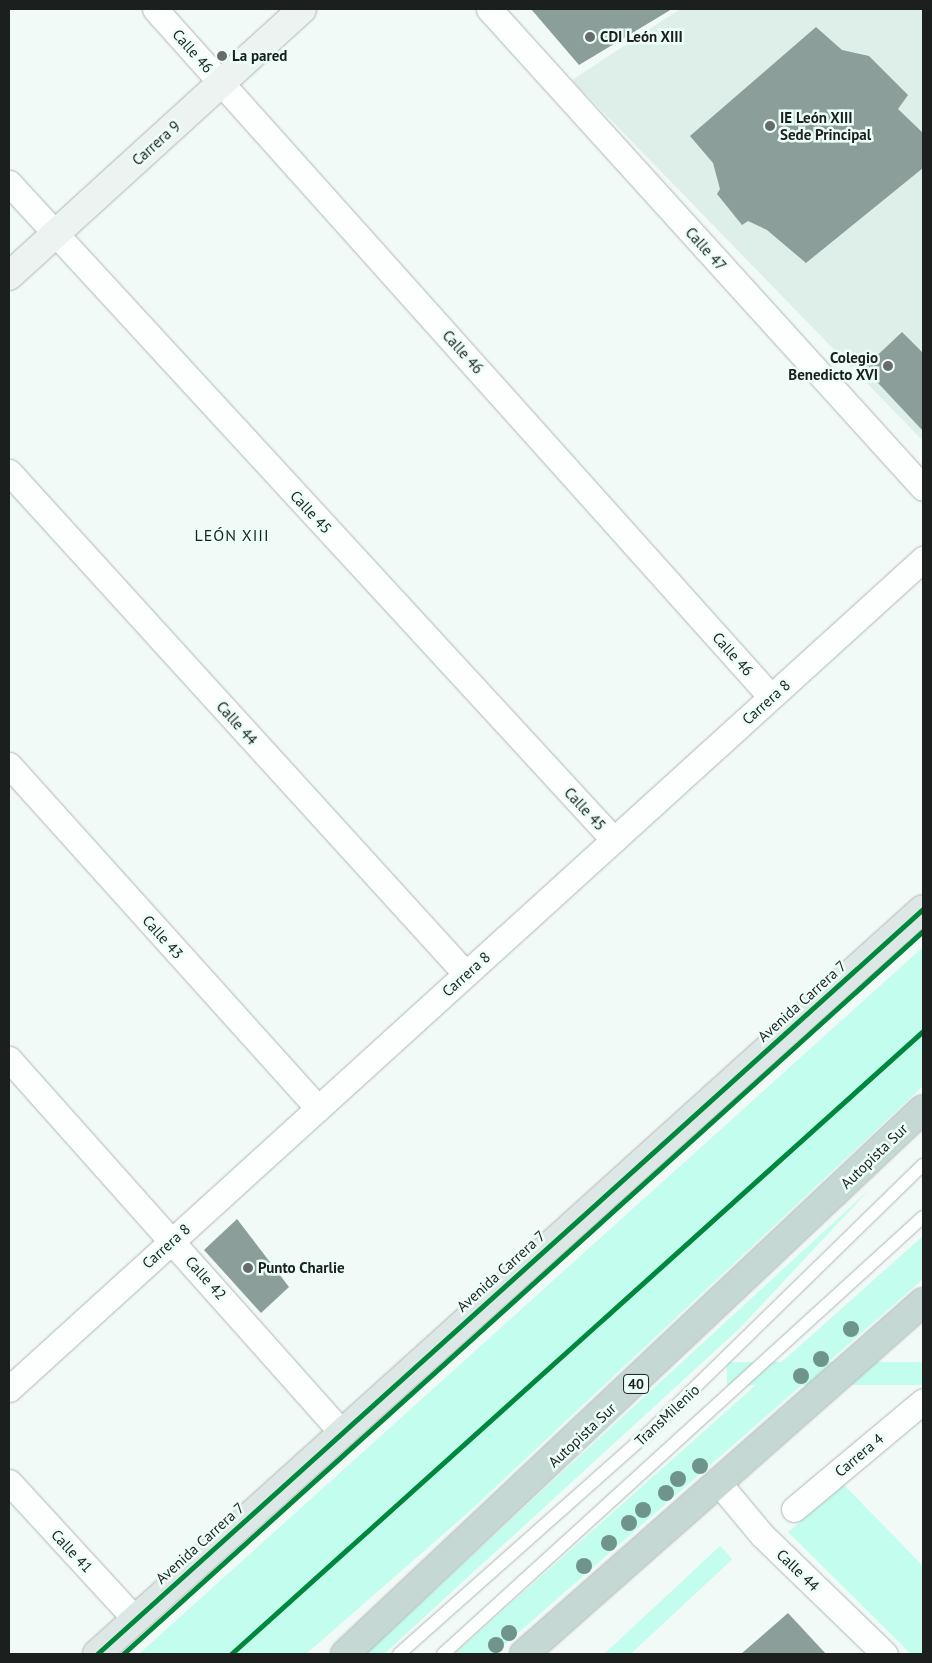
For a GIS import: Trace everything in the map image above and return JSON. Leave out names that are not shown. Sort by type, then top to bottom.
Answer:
[{"type":"highway","name":"Autopista Sur","points":[[345,1654],[923,1109]]},
{"type":"highway","points":[[524,1654],[717,1481],[923,1302]]},
{"type":"main road","name":"Avenida Carrera 7","points":[[97,1654],[341,1431],[923,909]]},
{"type":"street","name":"Calle 46","points":[[155,9],[771,697]]},
{"type":"street","name":"Carrera 9","points":[[9,276],[302,9]]},
{"type":"street","name":"Calle 47","points":[[489,9],[923,488]]},
{"type":"street","name":"Calle 45","points":[[9,183],[614,840]]},
{"type":"street","name":"Calle 44","points":[[9,472],[466,974]]},
{"type":"street","name":"Carrera 8","points":[[13,1376],[172,1241],[923,559]]},
{"type":"street","name":"Calle 43","points":[[9,765],[318,1108]]},
{"type":"street","name":"Calle 42","points":[[9,1059],[341,1431]]},
{"type":"street","name":"Carrera 4","points":[[794,1509],[923,1401]]},
{"type":"street","name":"Calle 44","points":[[717,1481],[762,1535],[885,1654]]},
{"type":"street","name":"Calle 41","points":[[11,1489],[135,1619]]},
{"type":"lane","name":"TransMilenio","points":[[399,1654],[646,1435],[923,1165]]},
{"type":"lane","name":"TransMilenio","points":[[443,1654],[923,1217]]},
{"type":"shaded area","name":"IE León XIII Sede Principal","points":[[680,9],[923,9],[923,441],[572,80]]},
{"type":"green space","points":[[923,947],[923,1086],[471,1510],[306,1654],[139,1654]]},
{"type":"green space","points":[[870,1189],[740,1328],[384,1654],[365,1654]]},
{"type":"green space","points":[[923,1236],[923,1279],[494,1654],[454,1654]]},
{"type":"green space","points":[[727,1362],[923,1362],[923,1385],[727,1385]]},
{"type":"green space","points":[[844,1485],[923,1566],[923,1654],[911,1654],[788,1532]]},
{"type":"green space","points":[[720,1546],[732,1559],[631,1654],[604,1654]]},
{"type":"building","name":"CDI León XIII","points":[[531,9],[672,9],[579,65]]},
{"type":"building","points":[[816,27],[842,50],[869,56],[908,95],[898,109],[923,133],[923,168],[806,263],[767,230],[748,221],[742,225],[717,194],[720,189],[713,163],[690,136]]},
{"type":"building","points":[[902,332],[923,353],[923,431],[864,368]]},
{"type":"building","name":"Punto Charlie","points":[[237,1219],[289,1287],[261,1313],[204,1250]]},
{"type":"building","points":[[788,1613],[826,1654],[741,1654]]},
{"type":"cycle path","points":[[97,1654],[923,909]]},
{"type":"cycle path","points":[[123,1654],[923,931]]},
{"type":"cycle path","points":[[231,1654],[923,1031]]},
{"type":"place","name":"CDI León XIII","points":[[590,37]]},
{"type":"place","name":"La pared","points":[[222,56]]},
{"type":"place","name":"IE León XIII Sede Principal","points":[[770,126]]},
{"type":"place","name":"Colegio Benedicto XVI","points":[[888,366]]},
{"type":"place","name":"Punto Charlie","points":[[248,1268]]},
{"type":"district","name":"LEÓN XIII","points":[[232,535]]}]
